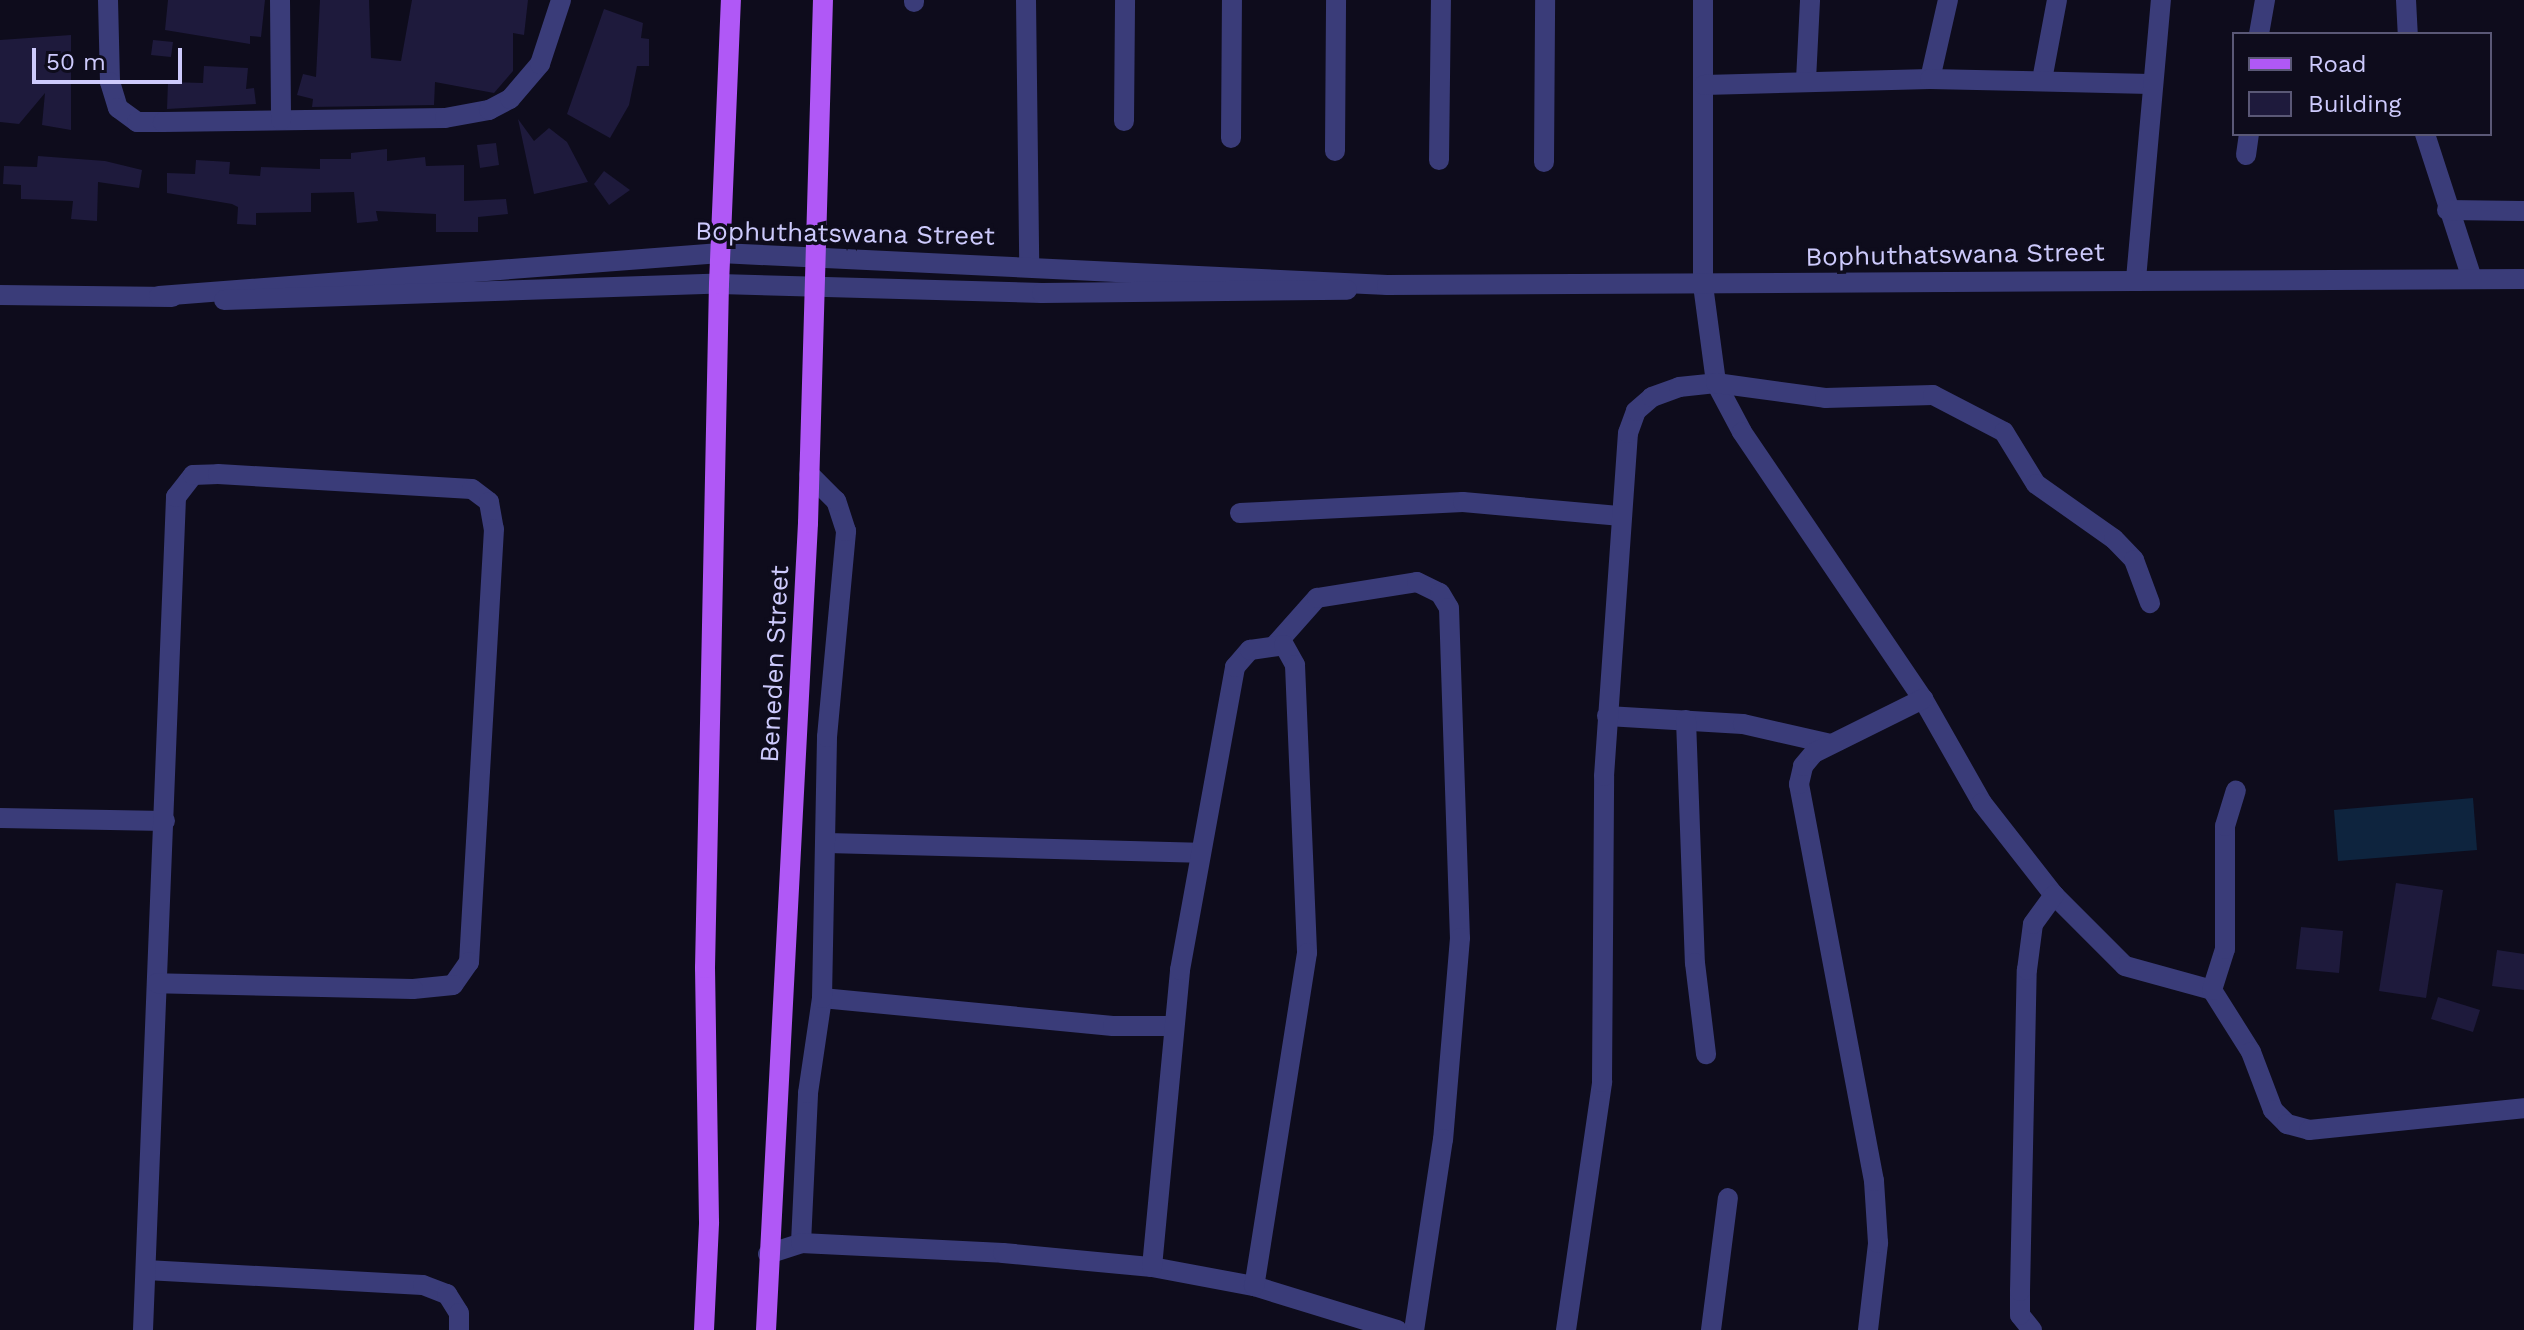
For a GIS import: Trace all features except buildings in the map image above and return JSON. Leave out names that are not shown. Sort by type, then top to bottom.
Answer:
[{"type":"main road","points":[[704,1330],[709,1222],[705,952],[719,284],[731,0]]},
{"type":"main road","name":"Beneden Street","points":[[766,1330],[809,474],[823,0]]},
{"type":"street","points":[[108,0],[110,82],[125,116],[137,122],[445,118],[489,110],[510,99],[540,64],[561,0]]},
{"type":"street","points":[[280,0],[281,120]]},
{"type":"street","points":[[1026,0],[1029,264]]},
{"type":"street","points":[[1124,121],[1125,0]]},
{"type":"street","points":[[1231,138],[1232,0]]},
{"type":"street","points":[[1335,151],[1336,0]]},
{"type":"street","points":[[1439,160],[1441,0]]},
{"type":"street","points":[[1544,162],[1545,0]]},
{"type":"street","points":[[1703,0],[1703,285],[1716,383],[1742,432],[1923,699],[1982,803],[2054,895],[2125,966],[2212,990],[2251,1052],[2273,1110],[2287,1124],[2309,1130],[2524,1108]]},
{"type":"street","points":[[1806,80],[1810,0]]},
{"type":"street","points":[[1930,79],[1948,0]]},
{"type":"street","points":[[2042,80],[2057,0]]},
{"type":"street","points":[[2136,279],[2150,84],[2161,0]]},
{"type":"street","points":[[2259,32],[2265,0]]},
{"type":"street","points":[[2406,0],[2408,32]]},
{"type":"street","points":[[1704,85],[1930,79],[2150,84]]},
{"type":"street","points":[[2246,155],[2249,136]]},
{"type":"street","points":[[2426,136],[2447,210],[2472,279]]},
{"type":"street","points":[[2447,210],[2524,211]]},
{"type":"street","name":"Bophuthatswana Street","points":[[159,296],[720,253],[1029,264],[1387,285],[2524,279]]},
{"type":"street","name":"Bophuthatswana Street","points":[[0,295],[306,300],[719,284],[813,291],[1316,294],[1387,285]]},
{"type":"street","points":[[1566,1330],[1602,1082],[1600,892],[1607,716],[1628,433],[1636,411],[1652,397],[1679,387],[1716,383],[1825,398],[1933,395],[2004,432],[2036,484],[2114,539],[2134,560],[2150,603]]},
{"type":"street","points":[[801,1243],[808,1093],[822,998],[827,737],[846,531],[836,501],[809,474]]},
{"type":"street","points":[[143,1330],[176,497],[193,475],[472,489],[489,502],[494,529],[469,962],[453,985],[413,989],[157,983]]},
{"type":"street","points":[[1240,513],[1463,502],[1621,516]]},
{"type":"street","points":[[1276,644],[1317,598],[1417,582],[1440,593],[1449,608],[1460,938],[1443,1139],[1414,1330]]},
{"type":"street","points":[[1152,1267],[1173,1026],[1198,853],[1217,783],[1235,667],[1250,650],[1284,645],[1295,665],[1307,953],[1254,1286]]},
{"type":"street","points":[[1868,1330],[1878,1243],[1874,1181],[1799,784],[1803,766],[1830,744],[1923,699]]},
{"type":"street","points":[[1607,716],[1770,728],[1830,744]]},
{"type":"street","points":[[1686,720],[1695,963],[1706,1054]]},
{"type":"street","points":[[2212,990],[2225,949],[2225,826],[2236,791]]},
{"type":"street","points":[[0,818],[165,821]]},
{"type":"street","points":[[827,843],[1198,853]]},
{"type":"street","points":[[2032,1330],[2020,1315],[2027,970],[2033,924],[2054,895]]},
{"type":"street","points":[[822,998],[1113,1026],[1173,1026]]},
{"type":"street","points":[[1711,1330],[1728,1198]]},
{"type":"street","points":[[768,1254],[801,1243],[972,1251],[1152,1267],[1254,1286],[1397,1330]]},
{"type":"street","points":[[146,1270],[423,1285],[447,1294],[459,1313],[459,1330]]},
{"type":"water","points":[[2473,798],[2477,850],[2338,861],[2334,810]]}]
